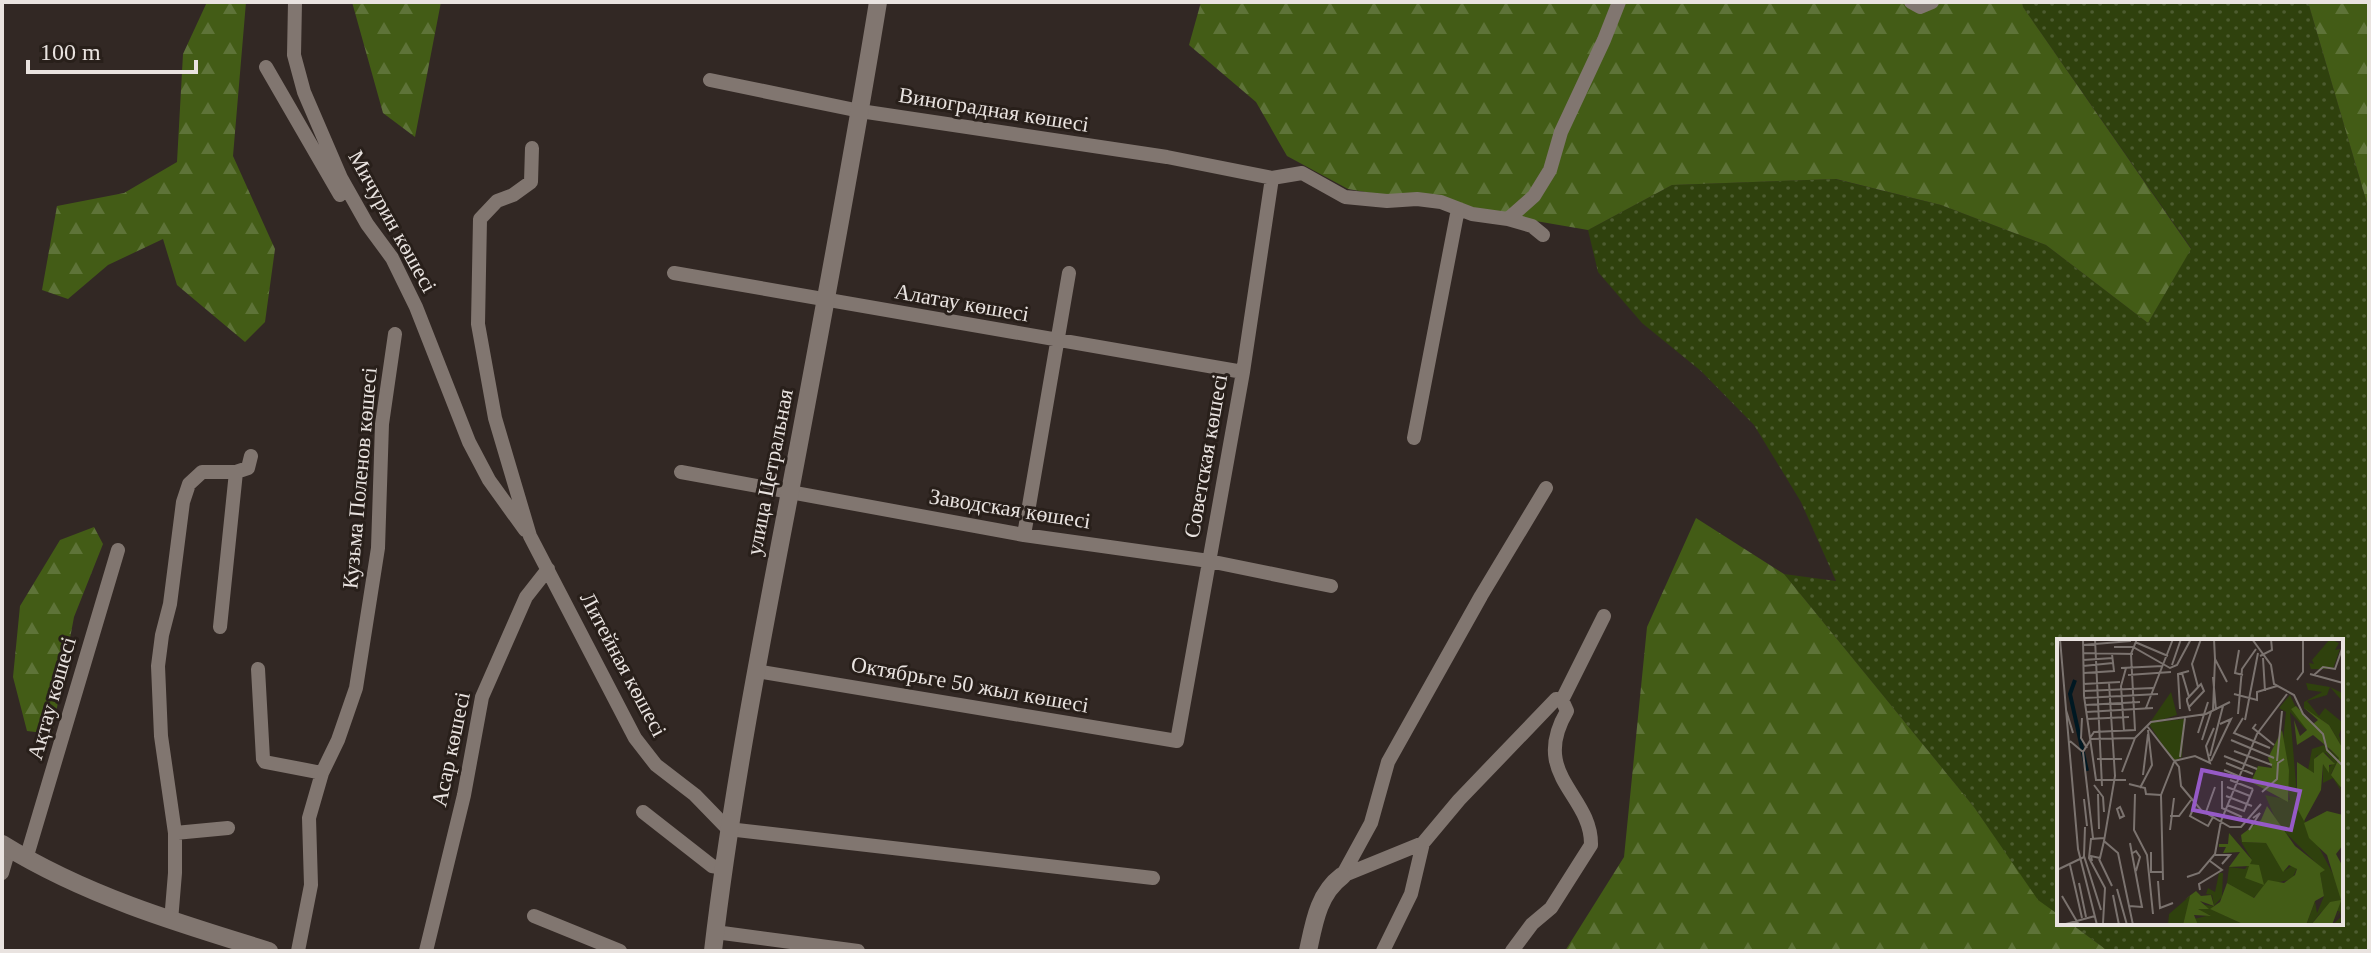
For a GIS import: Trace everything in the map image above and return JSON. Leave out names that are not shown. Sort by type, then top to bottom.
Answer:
[{"type":"street","name":"Мичурин көшесі","points":[[295,2],[294,55],[304,92],[341,178],[367,224],[392,258],[416,307],[469,442],[489,480],[530,536]]},
{"type":"street","name":"улица Цетральная","points":[[713,951],[728,829],[878,2]]},
{"type":"street","points":[[1508,219],[1534,196],[1550,170],[1561,132],[1619,2]]},
{"type":"street","points":[[1911,2],[1920,7],[1932,2]]},
{"type":"street","points":[[266,67],[346,205],[367,224]]},
{"type":"street","name":"Виноградная көшесі","points":[[710,80],[860,111],[1153,155],[1272,178],[1302,173],[1345,197],[1441,202],[1472,214],[1532,226],[1543,235]]},
{"type":"street","name":"Литейная көшесі","points":[[532,148],[531,182],[513,195],[497,201],[480,219],[478,324],[495,418],[530,536],[635,738],[656,765],[695,795],[728,829]]},
{"type":"street","name":"Советская көшесі","points":[[1177,741],[1243,372],[1272,178]]},
{"type":"street","points":[[1414,438],[1458,209]]},
{"type":"street","name":"Алатау көшесі","points":[[674,273],[1243,372]]},
{"type":"street","points":[[1024,535],[1069,273]]},
{"type":"street","name":"Кузьма Поленов көшесі","points":[[298,951],[311,885],[309,818],[322,773],[338,740],[356,688],[378,548],[382,424],[395,334]]},
{"type":"street","points":[[171,921],[175,833],[161,736],[158,666],[170,604],[183,502],[189,484],[202,472],[236,472],[248,468],[251,456]]},
{"type":"street","points":[[220,627],[236,472]]},
{"type":"street","name":"Заводская көшесі","points":[[681,472],[1024,535],[1209,561],[1331,586]]},
{"type":"street","points":[[1308,951],[1315,914],[1326,893],[1342,876],[1371,823],[1388,762],[1546,488]]},
{"type":"street","name":"Ақтау көшесі","points":[[26,859],[118,550]]},
{"type":"street","name":"Асар көшесі","points":[[426,951],[464,795],[482,697],[526,597],[548,569]]},
{"type":"street","points":[[1562,700],[1604,616]]},
{"type":"street","points":[[258,669],[263,759],[265,762],[322,773]]},
{"type":"street","name":"Октябрьге 50 жыл көшесі","points":[[756,671],[1177,741]]},
{"type":"street","points":[[1383,951],[1411,894],[1423,843],[1459,800],[1546,709],[1556,699],[1562,700]]},
{"type":"street","points":[[1512,951],[1532,924],[1551,908],[1591,845],[1585,818],[1562,781],[1556,764],[1559,725],[1567,711],[1562,700]]},
{"type":"street","points":[[643,812],[712,866],[723,868]]},
{"type":"street","points":[[175,833],[228,828]]},
{"type":"street","points":[[728,829],[1153,878]]},
{"type":"street","points":[[1342,876],[1423,843]]},
{"type":"street","points":[[2,873],[6,847],[39,867],[171,921],[269,951]]},
{"type":"street","points":[[534,916],[620,951]]},
{"type":"street","points":[[715,932],[858,951]]},
{"type":"green space","points":[[207,2],[246,2],[233,156],[275,249],[265,322],[245,342],[177,285],[163,239],[108,265],[68,299],[42,290],[57,206],[124,193],[177,162],[183,54]]},
{"type":"green space","points":[[352,2],[441,2],[415,137],[383,113]]},
{"type":"green space","points":[[1201,2],[2022,2],[2191,249],[2148,323],[2046,245],[1941,205],[1836,179],[1672,185],[1588,230],[1348,189],[1287,156],[1256,102],[1189,45]]},
{"type":"green space","points":[[2022,2],[2308,2],[2369,210],[2369,951],[2108,951],[2073,925],[2343,925],[2343,639],[2057,639],[2057,914],[2038,901],[1974,807],[1784,574],[1836,581],[1801,502],[1754,425],[1701,371],[1642,323],[1598,272],[1588,230],[1672,185],[1835,179],[1941,205],[2046,245],[2148,323],[2191,248]]},
{"type":"green space","points":[[2308,2],[2369,2],[2369,210]]},
{"type":"green space","points":[[1696,518],[1784,574],[1974,807],[2038,900],[2057,914],[2057,925],[2073,925],[2108,951],[1565,951],[1624,857],[1647,627]]},
{"type":"green space","points":[[94,527],[103,544],[74,617],[52,734],[27,731],[13,677],[20,606],[60,540]]}]
